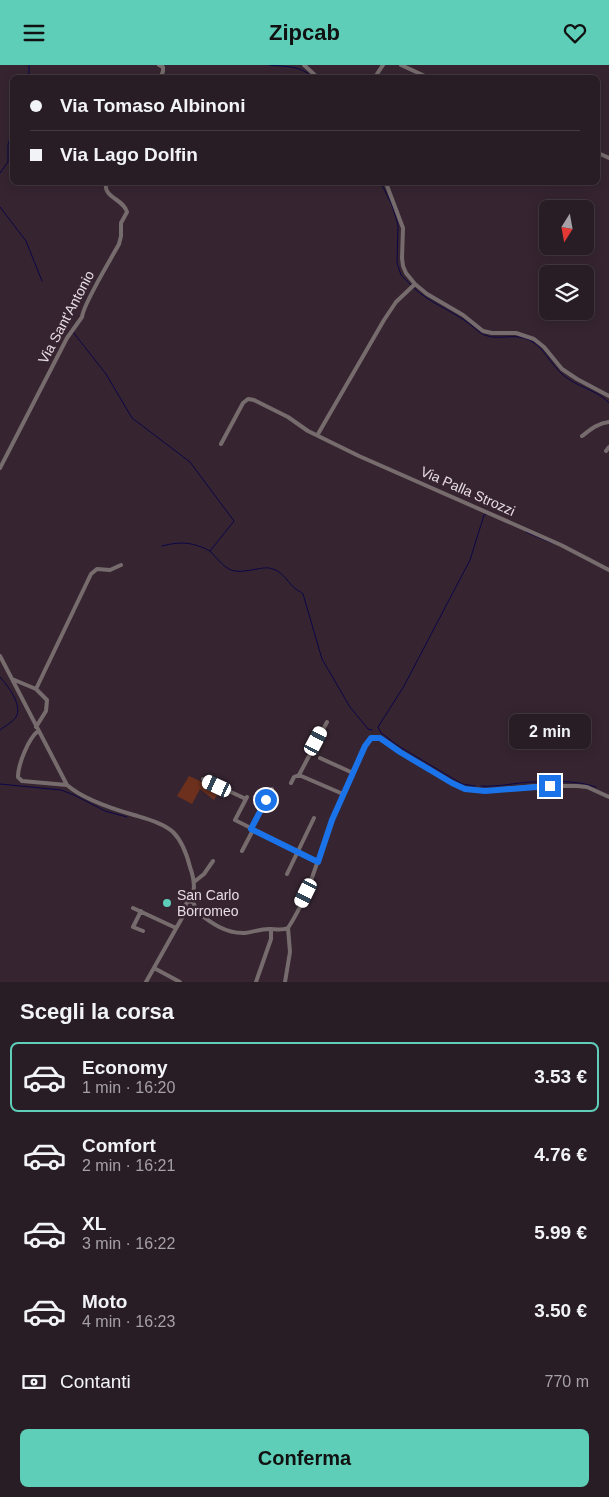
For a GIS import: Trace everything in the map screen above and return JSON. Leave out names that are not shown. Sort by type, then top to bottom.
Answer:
[{"type":"street","points":[[304,65],[315,75]]},
{"type":"street","points":[[402,65],[423,75]]},
{"type":"street","name":"Via Sant'Antonio","points":[[0,468],[67,338],[82,317],[90,297],[119,244],[121,223],[127,212],[126,207],[107,193],[106,185]]},
{"type":"street","points":[[387,185],[403,228],[403,266],[412,286],[463,315],[484,331],[516,333],[534,339],[544,347],[562,369],[576,379],[609,396]]},
{"type":"street","points":[[318,434],[374,336],[396,302],[412,286]]},
{"type":"street","name":"Via Palla Strozzi","points":[[221,444],[243,403],[248,399],[278,412],[308,431],[318,434],[358,456],[561,545],[609,570]]},
{"type":"street","points":[[582,437],[594,427],[603,423],[609,423]]},
{"type":"street","points":[[36,689],[91,574],[98,569],[110,569],[121,565]]},
{"type":"street","points":[[0,656],[67,785],[76,792],[110,808],[150,820],[173,832],[188,859],[194,882],[191,901],[194,905],[193,909]]},
{"type":"street","points":[[12,679],[36,689],[45,697],[48,705],[25,752],[18,777],[22,781],[67,785]]},
{"type":"street","points":[[291,783],[294,777],[299,775],[328,722]]},
{"type":"street","points":[[285,982],[290,961],[288,928],[306,893],[328,832],[353,773],[368,741],[375,737],[465,789],[485,791],[535,786],[578,786],[587,787],[609,797]]},
{"type":"street","points":[[320,758],[353,773]]},
{"type":"street","points":[[299,775],[344,793]]},
{"type":"street","points":[[203,779],[246,798],[235,820],[318,862]]},
{"type":"street","points":[[242,851],[272,789]]},
{"type":"street","points":[[287,874],[314,818]]},
{"type":"street","points":[[194,882],[201,878],[213,861]]},
{"type":"street","points":[[146,982],[187,909],[186,903],[191,901]]},
{"type":"street","points":[[133,908],[176,928]]},
{"type":"street","points":[[187,909],[193,909],[214,924],[230,932],[245,933],[288,928]]},
{"type":"street","points":[[141,911],[132,928],[143,931]]},
{"type":"street","points":[[256,982],[270,939],[271,929]]},
{"type":"street","points":[[282,930],[290,943]]},
{"type":"street","points":[[154,968],[180,982]]},
{"type":"shaded area","points":[[189,776],[220,790],[214,800],[200,789],[192,804],[177,796]]},
{"type":"waterway","points":[[28,75],[29,65]]},
{"type":"waterway","points":[[269,65],[298,68],[310,75]]},
{"type":"waterway","points":[[0,173],[8,162],[10,138]]},
{"type":"waterway","points":[[382,185],[392,205],[398,225],[397,263],[401,275],[411,285]]},
{"type":"waterway","points":[[0,207],[26,241],[42,281]]},
{"type":"waterway","points":[[414,288],[484,335],[493,337],[521,337],[533,342],[564,376],[596,393],[609,403]]},
{"type":"waterway","points":[[73,332],[106,374],[132,418],[190,462],[234,521],[210,551],[230,570],[241,571],[271,568],[303,594],[322,659],[350,707],[368,729],[372,730]]},
{"type":"waterway","points":[[475,786],[462,784],[400,747],[381,733],[378,727],[404,686],[470,560],[484,515],[486,514]]},
{"type":"waterway","points":[[526,532],[552,543]]},
{"type":"waterway","points":[[162,546],[187,543],[210,551]]},
{"type":"waterway","points":[[0,677],[14,696],[18,707],[18,712],[13,721],[0,730]]},
{"type":"waterway","points":[[481,786],[556,781],[580,783],[596,787]]},
{"type":"waterway","points":[[0,784],[61,790],[105,811],[127,817]]},
{"type":"place","name":"San Carlo Borromeo","points":[[167,903]]},
{"type":"route","points":[[266,800],[251,829],[318,862],[337,808],[365,746],[371,738],[380,738],[400,752],[465,789],[496,791],[550,786]]}]
